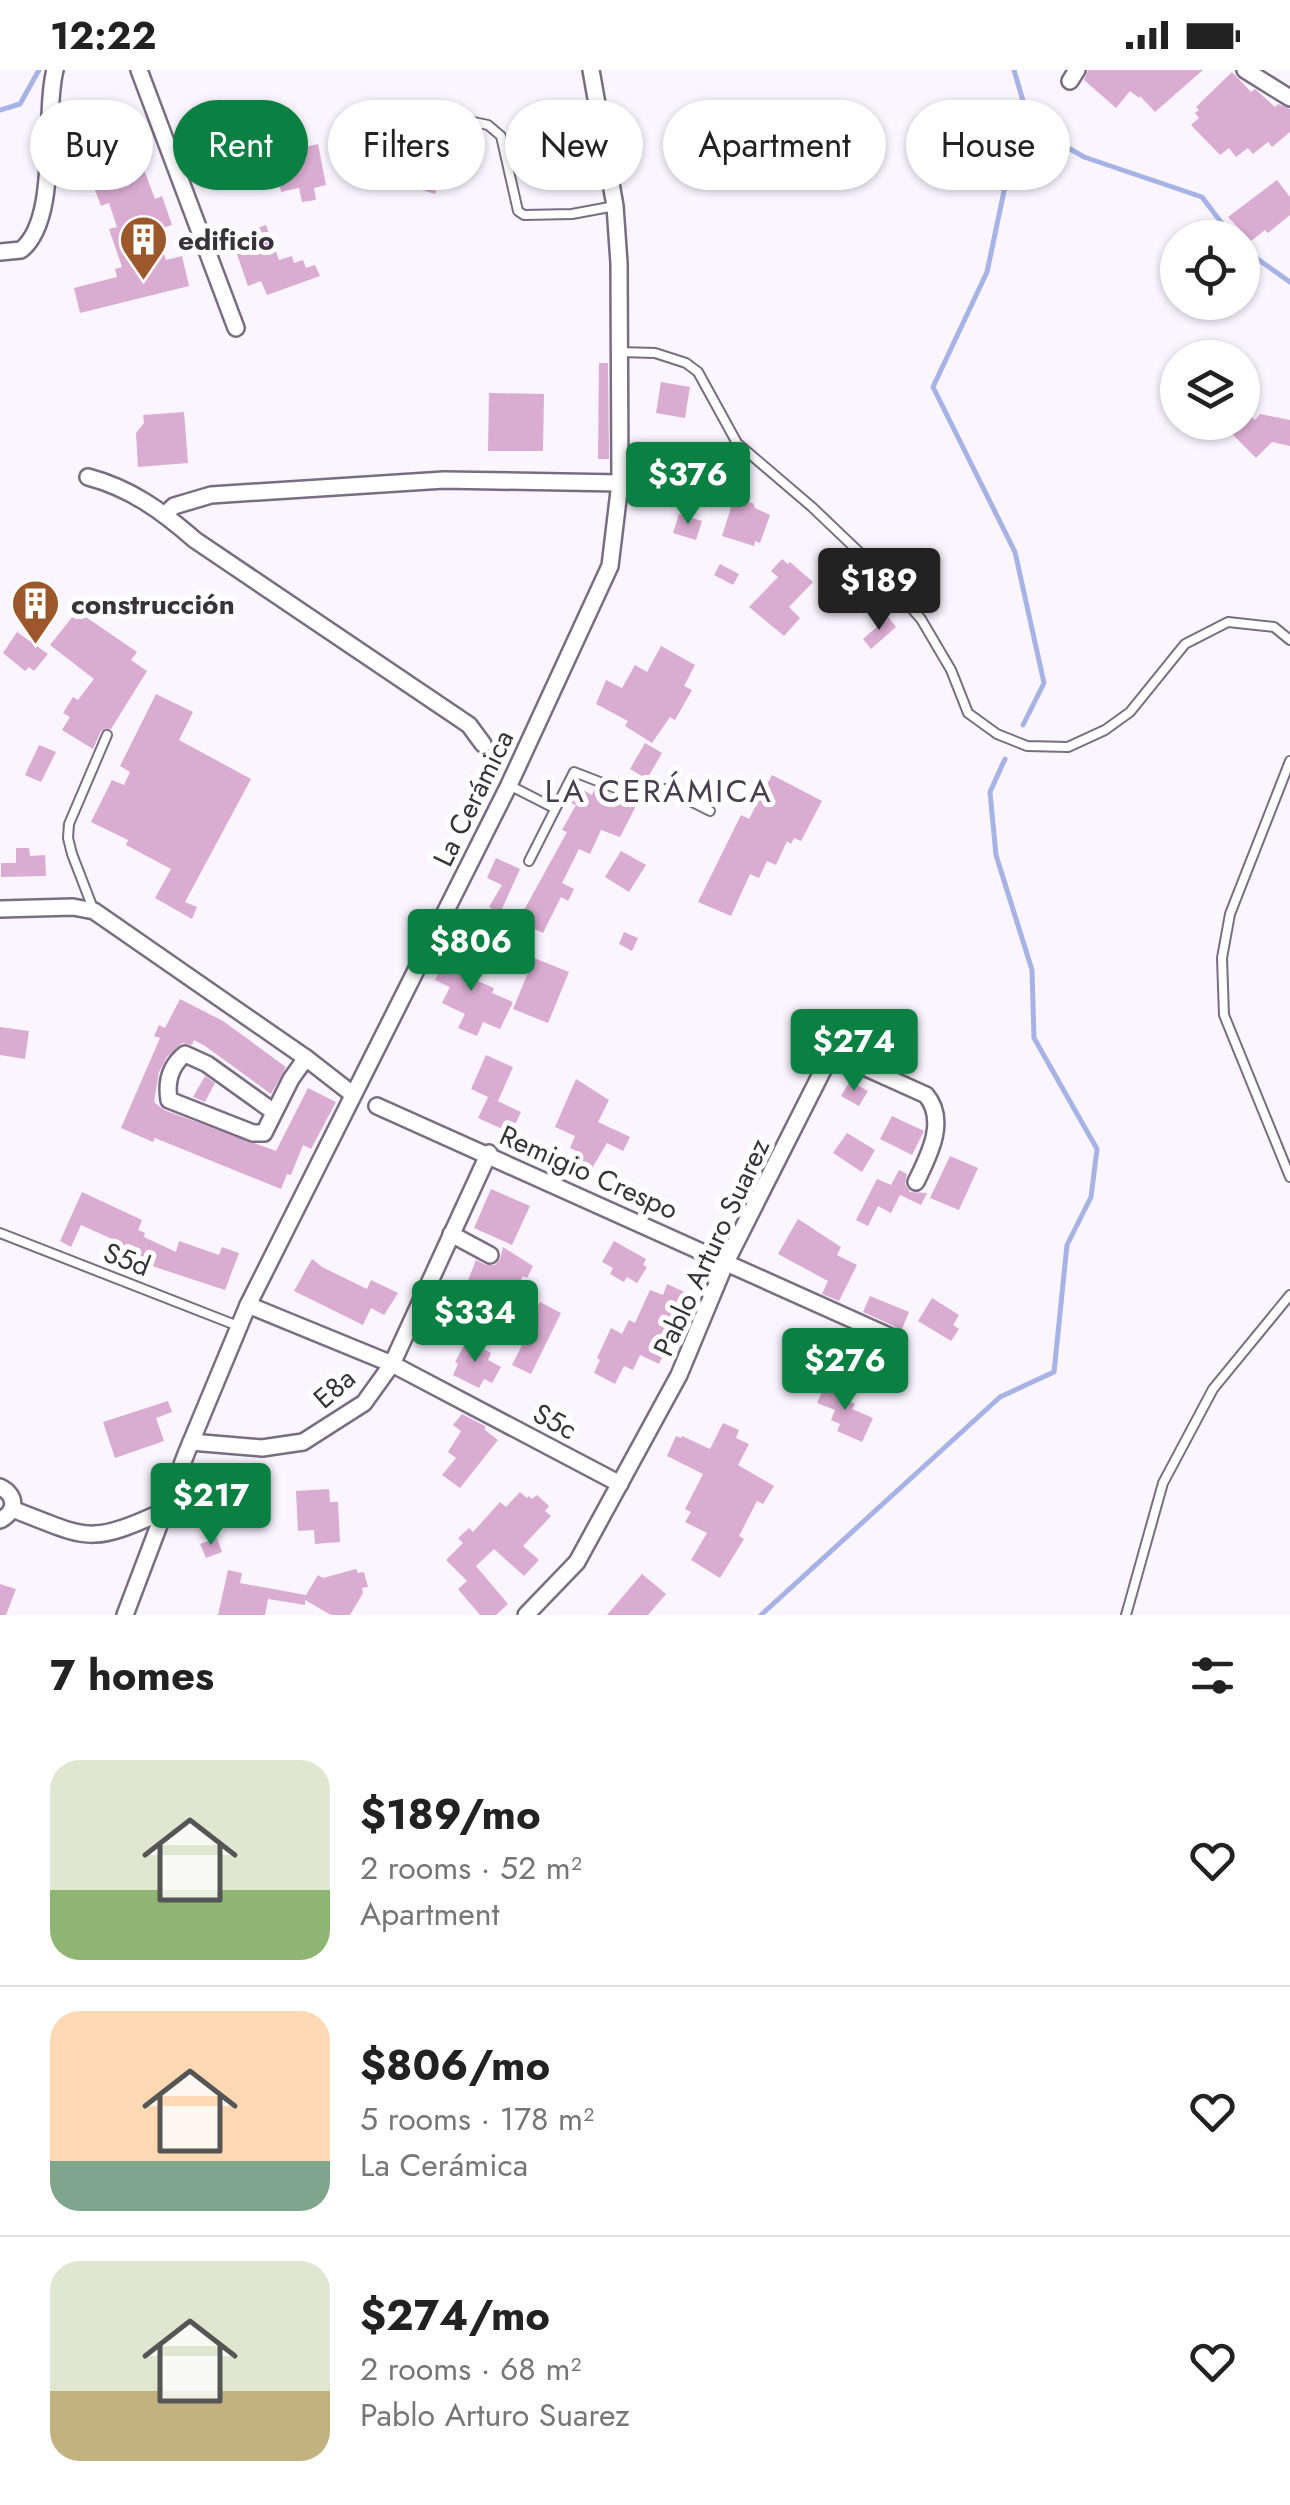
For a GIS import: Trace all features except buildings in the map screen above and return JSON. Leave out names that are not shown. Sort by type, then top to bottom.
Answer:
[{"type":"street","points":[[0,252],[22,250],[35,234],[42,206],[55,70]]},
{"type":"street","points":[[139,70],[236,328]]},
{"type":"street","name":"La Cerámica","points":[[125,1615],[238,1326],[508,785],[610,566],[620,484],[620,263],[615,206],[591,70]]},
{"type":"street","points":[[1245,70],[1290,98]]},
{"type":"street","points":[[88,477],[119,485],[165,514],[195,540],[469,725],[483,744]]},
{"type":"street","points":[[165,514],[174,506],[211,495],[444,480],[620,484]]},
{"type":"street","points":[[0,909],[73,907],[94,912],[351,1093]]},
{"type":"street","points":[[274,1112],[207,1064],[184,1054],[167,1085],[169,1100],[264,1133],[306,1058]]},
{"type":"street","name":"Pablo Arturo Suarez","points":[[526,1615],[578,1562],[679,1375],[726,1262],[826,1064],[836,1058],[846,1059],[926,1095],[931,1102],[936,1132],[916,1182]]},
{"type":"street","name":"Remigio Crespo","points":[[377,1106],[489,1153],[889,1336]]},
{"type":"street","name":"E8a","points":[[190,1442],[262,1448],[303,1442],[364,1403],[392,1364],[489,1153]]},
{"type":"street","points":[[451,1234],[490,1255]]},
{"type":"street","name":"S5c","points":[[248,1305],[392,1364],[620,1484]]},
{"type":"street","points":[[0,1487],[12,1498],[6,1514],[82,1536],[112,1534],[164,1511]]},
{"type":"lane","points":[[485,124],[501,136],[518,211],[524,215],[572,214],[615,206]]},
{"type":"lane","points":[[620,352],[655,353],[686,363],[698,372],[737,443],[879,571],[920,618],[951,670],[968,713],[996,734],[1027,746],[1068,748],[1105,730],[1130,712],[1185,644],[1228,622],[1274,627],[1290,640]]},
{"type":"lane","points":[[94,912],[68,838],[69,824],[107,736]]},
{"type":"lane","points":[[1290,761],[1230,914],[1222,958],[1224,1015],[1290,1177]]},
{"type":"lane","points":[[530,862],[574,772],[631,794],[666,789],[710,811]]},
{"type":"lane","points":[[508,785],[554,808]]},
{"type":"lane","name":"S5d","points":[[0,1233],[238,1326]]},
{"type":"lane","points":[[1126,1615],[1163,1483],[1212,1389],[1290,1294]]},
{"type":"shaded area","points":[[454,917],[490,934],[462,994],[423,977]]},
{"type":"waterway","points":[[0,110],[20,104],[39,70]]},
{"type":"waterway","points":[[1014,70],[1023,101],[1058,142],[1084,157],[1202,197],[1219,220]]},
{"type":"waterway","points":[[1004,190],[987,272],[933,387],[1015,552],[1044,683],[1023,725]]},
{"type":"waterway","points":[[1260,261],[1290,282]]},
{"type":"waterway","points":[[761,1615],[1000,1397],[1054,1372],[1067,1245],[1091,1197],[1097,1149],[1034,1038],[1032,970],[996,855],[990,792],[1005,759]]},
{"type":"place","name":"edificio","points":[[143,282]]},
{"type":"place","name":"construcción","points":[[36,646]]},
{"type":"district","name":"LA CERÁMICA","points":[[659,791]]}]
